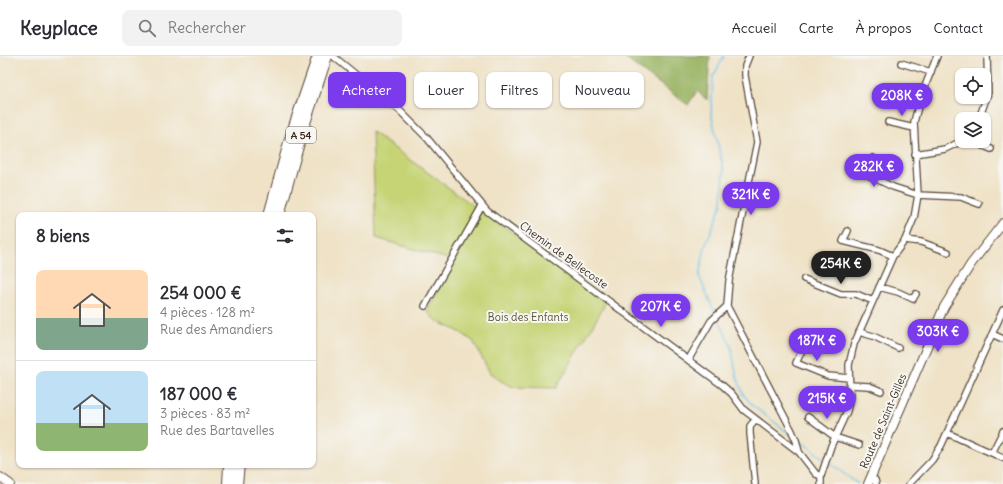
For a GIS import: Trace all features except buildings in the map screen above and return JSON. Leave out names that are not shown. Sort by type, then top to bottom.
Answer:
[{"type":"highway","name":"A 54","points":[[270,212],[292,132],[318,56]]},
{"type":"highway","name":"A 54","points":[[280,212],[302,132],[328,56]]},
{"type":"highway","points":[[228,484],[229,468]]},
{"type":"highway","points":[[237,484],[239,468]]},
{"type":"main road","name":"Route de Saint-Gilles","points":[[868,484],[944,307],[971,264],[1003,223]]},
{"type":"main road","name":"Route de Saint-Gilles","points":[[875,483],[947,308],[972,268],[1003,228]]},
{"type":"main road","points":[[0,477],[10,484]]},
{"type":"street","name":"Chemin de Bellecoste","points":[[333,56],[399,110],[427,138],[482,206],[722,385],[732,394],[754,420],[798,452],[816,474],[821,476]]},
{"type":"street","points":[[748,56],[745,66],[745,76],[757,142],[729,281],[727,306],[796,440],[798,452]]},
{"type":"street","points":[[821,484],[821,476],[835,437],[847,411],[850,397],[849,365],[854,344],[879,287],[894,256],[905,240],[914,218],[918,195],[914,128],[920,99],[937,56]]},
{"type":"street","points":[[981,112],[988,93],[987,56]]},
{"type":"street","points":[[901,63],[931,72]]},
{"type":"street","points":[[888,122],[914,128]]},
{"type":"street","points":[[915,154],[945,149],[955,144]]},
{"type":"street","points":[[873,158],[866,174],[893,187],[918,195],[961,197],[979,204]]},
{"type":"street","points":[[425,306],[482,206]]},
{"type":"street","points":[[848,231],[843,240],[880,250],[894,256]]},
{"type":"street","points":[[905,240],[921,242],[948,252]]},
{"type":"street","points":[[804,279],[841,294],[856,294],[873,301]]},
{"type":"street","points":[[879,287],[898,292],[913,299],[916,294]]},
{"type":"street","points":[[690,360],[690,357],[711,321],[727,306]]},
{"type":"street","points":[[909,484],[932,460],[947,433],[1003,310]]},
{"type":"street","points":[[859,332],[873,336],[898,348]]},
{"type":"street","points":[[810,333],[796,363],[828,376],[849,378]]},
{"type":"street","points":[[992,334],[1003,339]]},
{"type":"street","points":[[849,384],[869,386],[881,391]]},
{"type":"street","points":[[808,417],[835,437],[859,445]]},
{"type":"street","points":[[754,420],[750,426],[750,433],[755,484]]},
{"type":"street","points":[[992,453],[1003,431]]},
{"type":"street","points":[[947,433],[1003,458]]},
{"type":"green space","points":[[622,56],[710,56],[707,100],[697,91],[688,105]]},
{"type":"green space","points":[[372,132],[478,209],[448,259],[376,238]]},
{"type":"green space","name":"Bois des Enfants","points":[[481,210],[603,298],[605,302],[603,308],[556,388],[513,387],[501,381],[490,373],[473,341],[460,332],[435,320],[427,311]]},
{"type":"waterway","points":[[714,311],[699,276],[705,247],[722,203],[724,171],[711,113],[713,77],[724,56]]},
{"type":"waterway","points":[[719,320],[731,346],[736,373],[743,394],[753,406],[790,434]]},
{"type":"waterway","points":[[798,439],[823,458]]},
{"type":"waterway","points":[[831,464],[858,484]]}]
